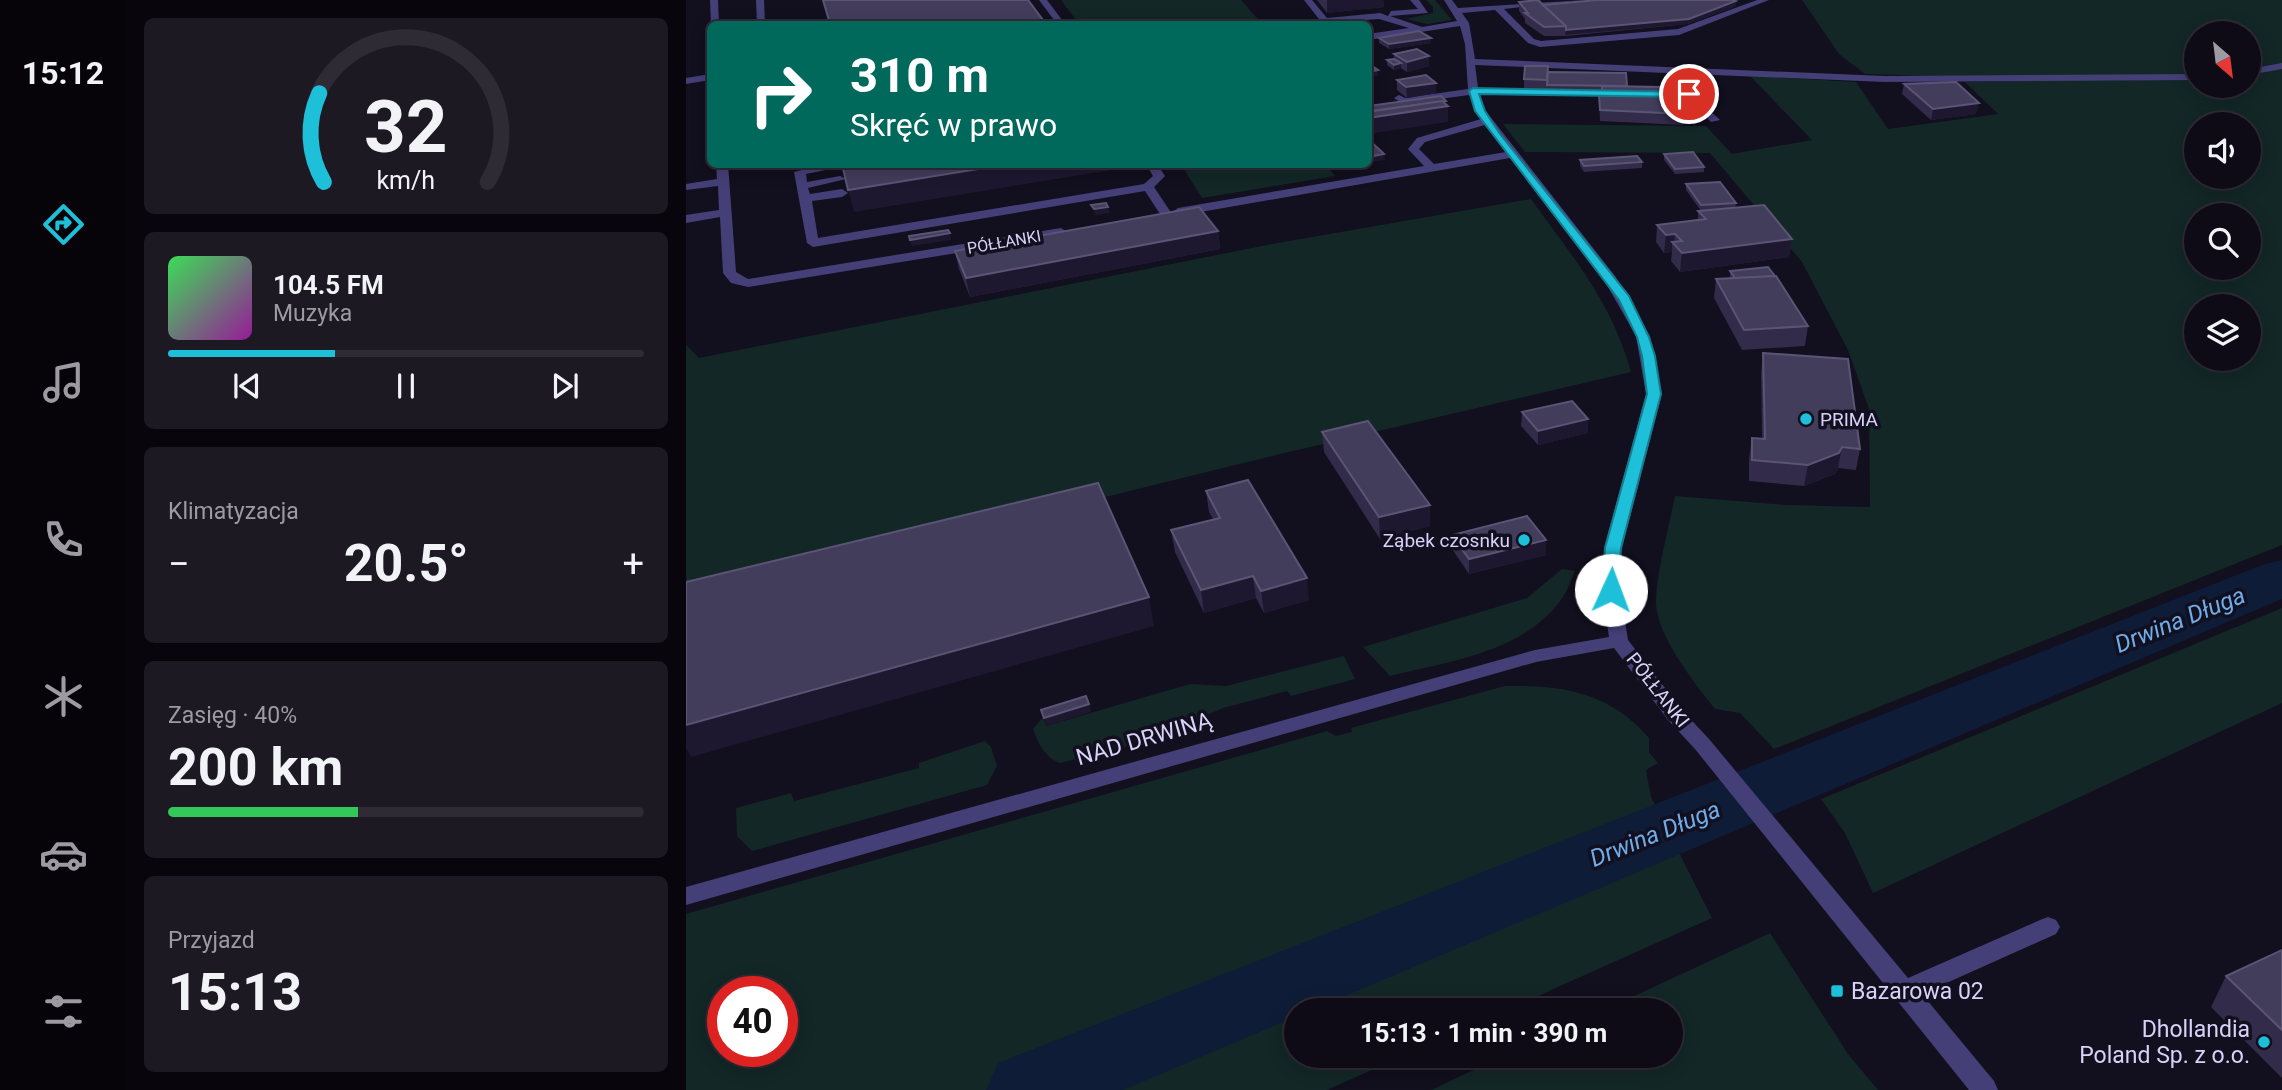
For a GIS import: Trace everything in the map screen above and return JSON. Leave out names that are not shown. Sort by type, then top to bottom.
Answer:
[{"type":"street","points":[[714,0],[715,21]]},
{"type":"street","points":[[760,0],[761,21]]},
{"type":"street","points":[[1043,0],[1059,21]]},
{"type":"street","points":[[1308,0],[1325,21],[1425,11],[1414,0]]},
{"type":"street","name":"PÓŁŁANKI","points":[[1448,0],[1465,23],[1470,38],[1473,91],[1486,121],[1624,299],[1643,337],[1650,363],[1654,394],[1613,548],[1611,590],[1619,641],[1675,715],[1702,744],[1985,1090]]},
{"type":"street","points":[[1457,11],[1581,0]]},
{"type":"street","points":[[1497,7],[1531,41],[1540,44],[1679,32],[1765,0]]},
{"type":"street","points":[[1381,16],[1420,29]]},
{"type":"street","points":[[1372,36],[1465,23]]},
{"type":"street","points":[[1471,62],[1885,79],[2184,77]]},
{"type":"street","points":[[2261,70],[2282,66]]},
{"type":"street","points":[[1399,98],[1404,101],[1513,82],[1623,75],[1622,69]]},
{"type":"street","points":[[686,73],[707,70]]},
{"type":"street","points":[[1666,71],[1715,120]]},
{"type":"street","points":[[686,81],[707,78]]},
{"type":"street","points":[[1513,82],[1689,94]]},
{"type":"street","points":[[1433,168],[1413,149],[1421,140],[1486,121]]},
{"type":"street","points":[[1449,131],[1496,135]]},
{"type":"street","points":[[1152,216],[1512,154]]},
{"type":"street","name":"PÓŁŁANKI","points":[[722,168],[730,273],[736,280],[748,283],[1069,230]]},
{"type":"street","points":[[799,168],[813,243],[1148,187],[1158,176],[1153,168]]},
{"type":"street","points":[[686,187],[724,182]]},
{"type":"street","points":[[804,192],[841,186]]},
{"type":"street","points":[[1148,187],[1166,214]]},
{"type":"street","points":[[686,219],[727,212]]},
{"type":"street","name":"NAD DRWINĄ","points":[[686,896],[1535,656],[1619,641]]},
{"type":"street","points":[[1904,992],[2049,926]]},
{"type":"green space","points":[[1061,0],[1241,0],[1259,21],[1077,21]]},
{"type":"green space","points":[[1426,0],[1435,0],[1452,20],[1427,24],[1406,19],[1433,13],[1433,7]]},
{"type":"green space","points":[[1802,0],[2282,0],[2282,545],[1774,749],[1740,713],[1715,709],[1669,644],[1662,629],[1656,602],[1661,562],[1675,496],[1786,505],[1870,507],[1869,409],[1848,350],[1802,262],[1710,153],[1525,152],[1503,124],[1706,126],[1732,154],[1812,140],[1750,76],[1856,82],[1888,129],[1998,114],[1965,82],[2074,80],[1865,74],[1839,54]]},
{"type":"green space","points":[[1183,168],[1328,168],[1335,176],[1202,198]]},
{"type":"green space","points":[[1531,199],[1576,260],[1602,302],[1623,347],[1631,372],[1276,455],[686,600],[686,345],[699,358],[1272,244]]},
{"type":"green space","points":[[1562,569],[1575,571],[1563,597],[1545,618],[1526,632],[1483,652],[1390,676],[1363,647],[1527,598]]},
{"type":"green space","points":[[2282,608],[2282,703],[1873,893],[1845,833],[1821,799]]},
{"type":"green space","points":[[1344,656],[1355,679],[1291,696],[1287,691],[1223,708],[1144,742],[1060,763],[1046,754],[1033,729],[1043,717],[1046,726],[1190,684],[1226,686]]},
{"type":"green space","points":[[1505,686],[1566,690],[1601,701],[1618,710],[1649,738],[1649,752],[1658,763],[1646,770],[1651,797],[1712,918],[1534,998],[1284,998],[1284,1068],[1376,1068],[1327,1090],[686,1090],[686,914],[1327,731],[1336,736],[1352,732],[1351,728]]},
{"type":"green space","points":[[985,741],[991,747],[997,766],[987,785],[752,851],[737,836],[736,808],[791,793],[794,801],[919,768],[919,763]]},
{"type":"green space","points":[[1770,933],[1848,1054],[1878,1090],[1431,1090],[1478,1068],[1683,1068],[1683,998],[1630,998]]},
{"type":"building","points":[[823,0],[1028,0],[1044,21],[829,21]]},
{"type":"building","points":[[1538,0],[1566,26],[1544,27],[1525,13],[1528,13],[1519,2]]},
{"type":"building","points":[[1597,0],[1736,1],[1689,19],[1566,30],[1566,26],[1543,5]]},
{"type":"building","points":[[1419,31],[1431,38],[1389,44],[1379,38]]},
{"type":"building","points":[[1417,49],[1429,56],[1407,62],[1394,54]]},
{"type":"building","points":[[1394,59],[1401,63],[1394,65],[1387,60]]},
{"type":"building","points":[[1525,66],[1548,66],[1547,80],[1524,79]]},
{"type":"building","points":[[1548,72],[1626,73],[1627,86],[1547,85]]},
{"type":"building","points":[[1426,75],[1436,83],[1406,87],[1397,80]]},
{"type":"building","points":[[1956,82],[1979,103],[1933,109],[1904,84]]},
{"type":"building","points":[[1602,86],[1663,87],[1684,114],[1600,110],[1599,95],[1602,95]]},
{"type":"building","points":[[1441,96],[1446,101],[1372,111],[1372,105]]},
{"type":"building","points":[[1442,101],[1448,106],[1372,117],[1372,111]]},
{"type":"building","points":[[1372,143],[1384,154],[1372,156]]},
{"type":"building","points":[[1693,152],[1704,167],[1675,169],[1664,154]]},
{"type":"building","points":[[1637,156],[1642,162],[1584,166],[1580,160]]},
{"type":"building","points":[[843,168],[984,168],[848,190]]},
{"type":"building","points":[[1720,182],[1736,203],[1701,205],[1686,184]]},
{"type":"building","points":[[1106,203],[1108,207],[1094,209],[1091,205]]},
{"type":"building","points":[[1764,205],[1792,239],[1682,253],[1672,242],[1682,241],[1675,234],[1666,235],[1657,225],[1706,219],[1698,211]]},
{"type":"building","points":[[1199,207],[1218,231],[966,278],[955,251]]},
{"type":"building","points":[[948,230],[950,233],[910,240],[909,236]]},
{"type":"building","points":[[1768,267],[1775,276],[1735,278],[1730,271]]},
{"type":"building","points":[[1776,276],[1808,326],[1744,330],[1716,279]]},
{"type":"building","name":"PRIMA","points":[[1763,353],[1848,359],[1860,449],[1842,447],[1839,453],[1808,465],[1752,460],[1752,438],[1765,439]]},
{"type":"building","points":[[1572,401],[1588,419],[1538,431],[1522,412]]},
{"type":"building","points":[[1368,421],[1430,505],[1379,517],[1322,432]]},
{"type":"building","points":[[1248,480],[1307,578],[1261,591],[1253,576],[1201,590],[1171,530],[1220,518],[1206,491]]},
{"type":"building","points":[[1098,483],[1149,597],[686,725],[686,582]]},
{"type":"building","points":[[1527,516],[1546,540],[1469,559],[1452,535]]},
{"type":"building","points":[[1086,696],[1089,704],[1044,718],[1041,710]]},
{"type":"building","points":[[2282,950],[2282,1030],[2226,976]]},
{"type":"waterway","name":"Drwina Długa","points":[[1028,1090],[2282,578]]},
{"type":"place","name":"PRIMA","points":[[1806,419]]},
{"type":"place","name":"Ząbek czosnku","points":[[1524,540]]},
{"type":"place","name":"Bazarowa 02","points":[[1837,991]]},
{"type":"place","name":"Dhollandia Poland Sp. z o.o.","points":[[2264,1042]]},
{"type":"route","points":[[1611,590],[1613,548],[1654,394],[1649,356],[1643,337],[1624,299],[1597,260],[1496,135],[1480,111],[1473,91],[1689,94]]}]
